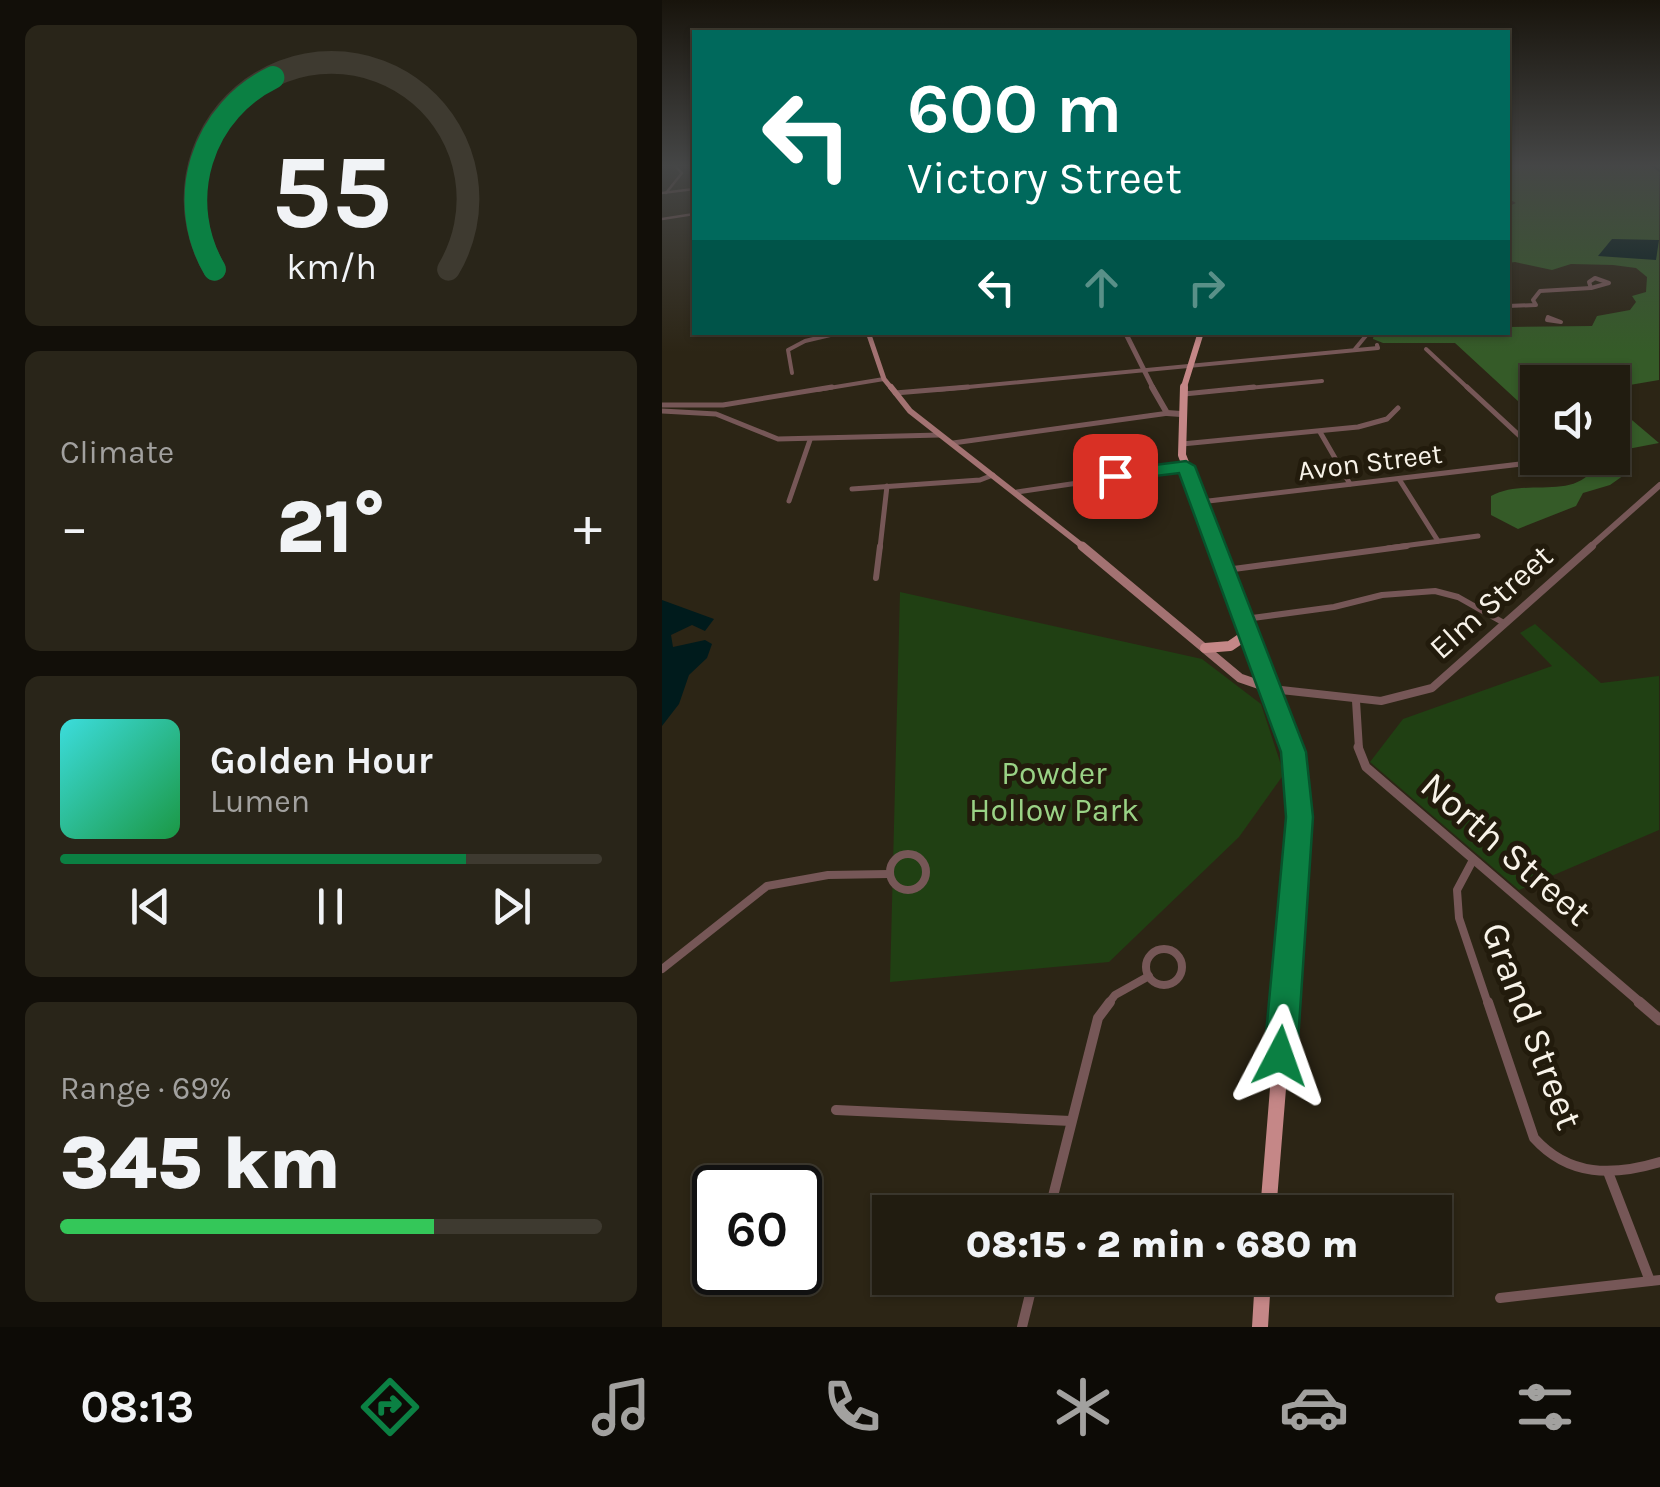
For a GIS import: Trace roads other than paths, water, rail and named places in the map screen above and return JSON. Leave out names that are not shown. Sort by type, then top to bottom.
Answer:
[{"type":"main road","points":[[869,335],[884,380],[910,411],[1016,492],[1240,678],[1272,689]]},
{"type":"main road","points":[[1201,335],[1182,394],[1181,444],[1199,502],[1294,752],[1300,808],[1269,1195]]},
{"type":"main road","points":[[1206,648],[1230,646],[1249,633]]},
{"type":"main road","points":[[1260,1327],[1263,1295]]},
{"type":"street","points":[[1550,317],[1533,300],[1540,291],[1591,288]]},
{"type":"street","points":[[1510,306],[1536,305]]},
{"type":"street","points":[[792,373],[788,350],[832,335]]},
{"type":"street","points":[[1127,335],[1169,413]]},
{"type":"street","points":[[1354,350],[1366,335]]},
{"type":"street","points":[[894,393],[1144,372],[1378,348],[1376,345]]},
{"type":"street","points":[[1426,350],[1520,436]]},
{"type":"street","points":[[662,408],[724,405],[884,380]]},
{"type":"street","points":[[1182,394],[1322,381]]},
{"type":"street","points":[[716,414],[724,405]]},
{"type":"street","points":[[662,408],[716,414],[764,436],[810,440],[940,435]]},
{"type":"street","points":[[1181,444],[1320,432],[1382,422],[1398,408]]},
{"type":"street","points":[[953,443],[1180,414]]},
{"type":"street","points":[[1320,432],[1350,484]]},
{"type":"street","points":[[789,501],[810,440]]},
{"type":"street","name":"Avon Street","points":[[1199,502],[1520,462]]},
{"type":"street","points":[[1016,492],[1186,466]]},
{"type":"street","points":[[852,489],[980,480],[994,475]]},
{"type":"street","points":[[1399,479],[1438,541]]},
{"type":"street","points":[[876,578],[887,486]]},
{"type":"street","name":"Elm Street","points":[[1272,689],[1381,701],[1432,688],[1660,486]]},
{"type":"street","points":[[1225,570],[1478,536]]},
{"type":"street","points":[[1244,619],[1424,591],[1458,597],[1504,623]]},
{"type":"street","name":"North Street","points":[[1356,701],[1356,740],[1366,767],[1660,1020]]},
{"type":"street","points":[[911,855],[922,858],[927,867],[924,878],[908,889],[896,888],[890,874],[895,863],[911,855]]},
{"type":"street","name":"Grand Street","points":[[1472,860],[1457,890],[1459,918],[1534,1138],[1568,1166],[1608,1172],[1660,1162]]},
{"type":"street","points":[[662,969],[767,886],[828,875],[890,874]]},
{"type":"street","points":[[1158,949],[1170,949],[1180,956],[1182,968],[1174,982],[1163,985],[1149,976],[1149,957],[1158,949]]},
{"type":"street","points":[[1053,1195],[1098,1018],[1115,995],[1149,976]]},
{"type":"street","points":[[836,1110],[1071,1121]]},
{"type":"street","points":[[1500,1298],[1655,1281],[1608,1172]]},
{"type":"street","points":[[1022,1327],[1030,1295]]},
{"type":"water","points":[[1612,239],[1659,240],[1656,260],[1598,256]]},
{"type":"water","points":[[662,600],[714,619],[705,631],[692,625],[671,635],[673,647],[705,640],[712,644],[707,658],[689,675],[679,704],[662,726]]},
{"type":"park label","name":"Powder Hollow Park","points":[[1054,792]]}]
